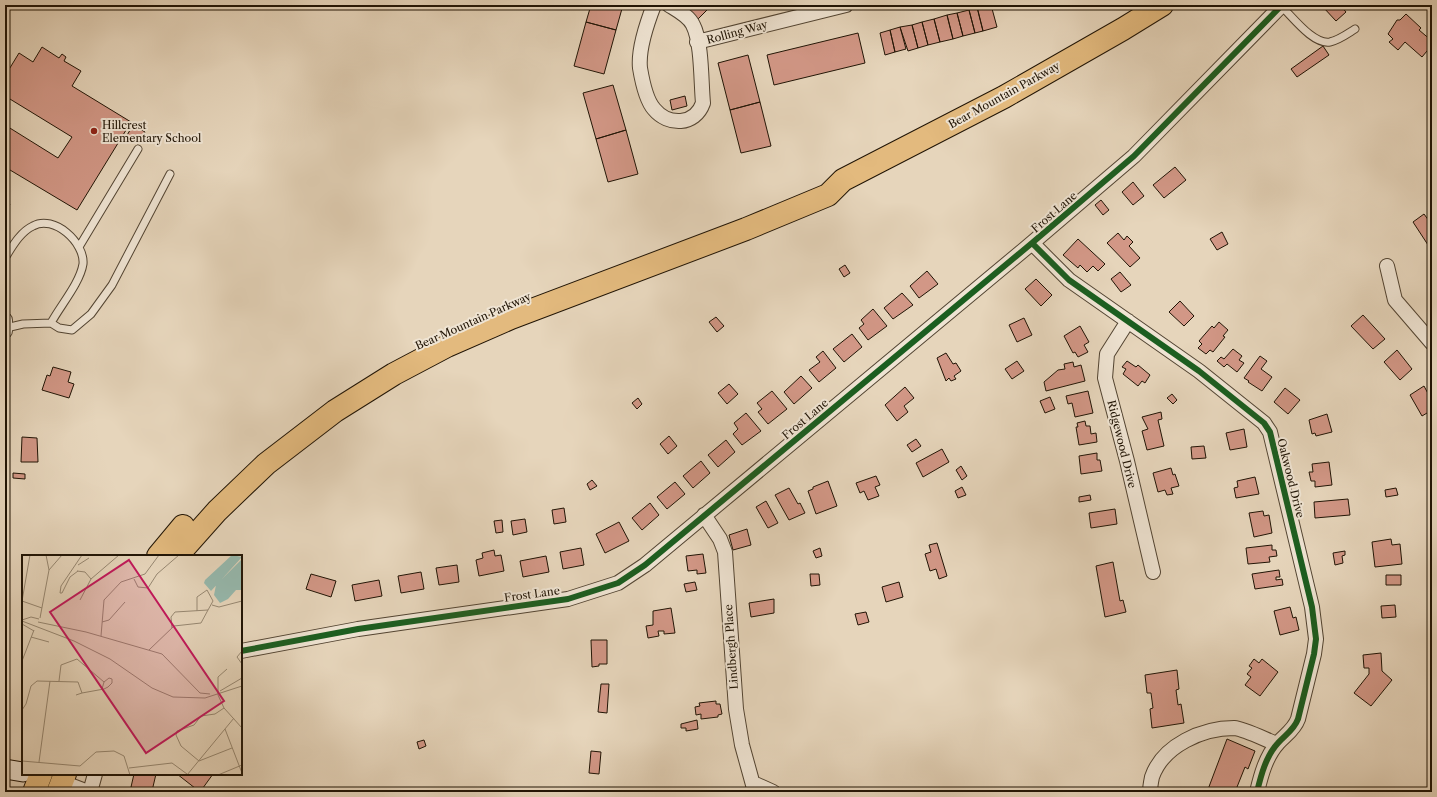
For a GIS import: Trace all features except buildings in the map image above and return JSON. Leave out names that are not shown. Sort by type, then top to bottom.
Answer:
[{"type":"highway","name":"Bear Mountain Parkway","points":[[178,555],[217,511],[266,464],[329,415],[394,374],[447,346],[511,318],[753,226],[828,195],[843,180],[1004,97],[1123,30],[1162,5]]},
{"type":"highway","name":"Bear Mountain Parkway","points":[[159,555],[212,495],[273,439],[346,386],[398,356],[452,328],[528,296],[773,203],[822,182],[843,180]]},
{"type":"street","points":[[654,5],[642,51],[640,68],[649,100],[654,110],[670,121],[681,122],[694,117],[700,112],[703,104],[698,42],[693,25],[687,17],[669,5]]},
{"type":"street","name":"Rolling Way","points":[[698,42],[846,5]]},
{"type":"street","name":"Frost Lane","points":[[242,651],[358,628],[568,599],[618,583],[645,565],[1032,243],[1134,156],[1281,5]]},
{"type":"street","name":"Oakwood Drive","points":[[1032,243],[1069,280],[1205,376],[1264,423],[1270,432],[1312,606],[1316,639],[1314,654],[1295,727],[1277,744],[1263,769],[1258,792]]},
{"type":"street","points":[[1387,266],[1395,300],[1432,343]]},
{"type":"street","name":"Ridgewood Drive","points":[[1128,321],[1107,354],[1105,378],[1154,572]]},
{"type":"street","name":"Lindbergh Place","points":[[704,515],[720,539],[725,552],[736,709],[742,744],[754,787],[774,792]]},
{"type":"street","points":[[1150,792],[1152,777],[1160,762],[1174,748],[1202,732],[1235,728],[1277,744]]},
{"type":"street","points":[[5,769],[22,774]]},
{"type":"street","points":[[24,775],[62,783],[89,792],[95,775]]},
{"type":"lane","points":[[1281,5],[1308,33],[1323,42],[1338,39],[1355,29]]},
{"type":"lane","points":[[79,247],[138,149]]},
{"type":"lane","points":[[5,326],[51,323],[59,328],[72,330],[91,314],[112,285],[170,174]]},
{"type":"lane","points":[[5,258],[15,243],[32,226],[43,223],[57,227],[77,243],[83,255],[80,275],[51,323]]},
{"type":"cycle path","points":[[242,651],[358,629],[568,599],[618,583],[645,565],[1032,243],[1134,156],[1282,5]]},
{"type":"cycle path","points":[[1032,243],[1069,280],[1199,371],[1264,423],[1270,432],[1312,607],[1316,639],[1314,654],[1298,719],[1292,729],[1278,743],[1270,754],[1262,772],[1257,792]]},
{"type":"place","name":"Hillcrest Elementary School","points":[[94,131]]}]
